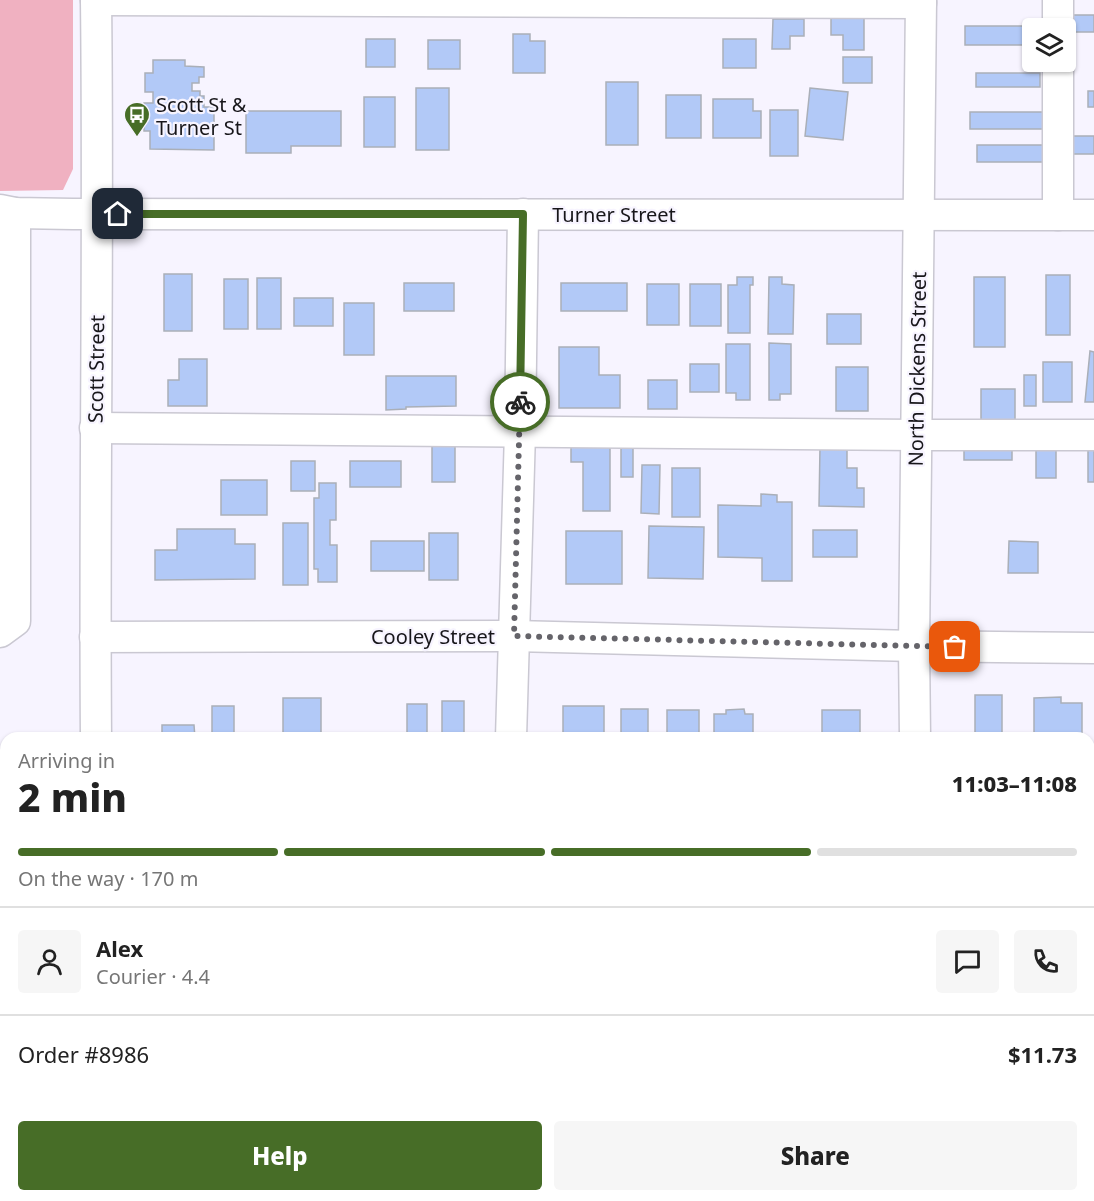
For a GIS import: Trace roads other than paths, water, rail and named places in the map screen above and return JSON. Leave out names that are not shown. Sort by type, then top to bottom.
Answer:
[{"type":"street","points":[[96,0],[921,2]]},
{"type":"street","name":"Scott Street","points":[[96,0],[98,214],[95,428],[96,732]]},
{"type":"street","points":[[1058,0],[1058,18]]},
{"type":"street","name":"North Dickens Street","points":[[915,732],[921,2]]},
{"type":"street","points":[[1058,72],[1058,215]]},
{"type":"street","points":[[0,632],[15,621],[7,211]]},
{"type":"street","name":"Turner Street","points":[[7,211],[98,214],[1094,215]]},
{"type":"street","points":[[511,732],[520,432],[523,214]]},
{"type":"street","points":[[95,428],[1094,435]]},
{"type":"street","name":"Cooley Street","points":[[95,636],[514,636],[1094,648]]},
{"type":"place","name":"Scott St & Turner St","points":[[137,138]]}]
